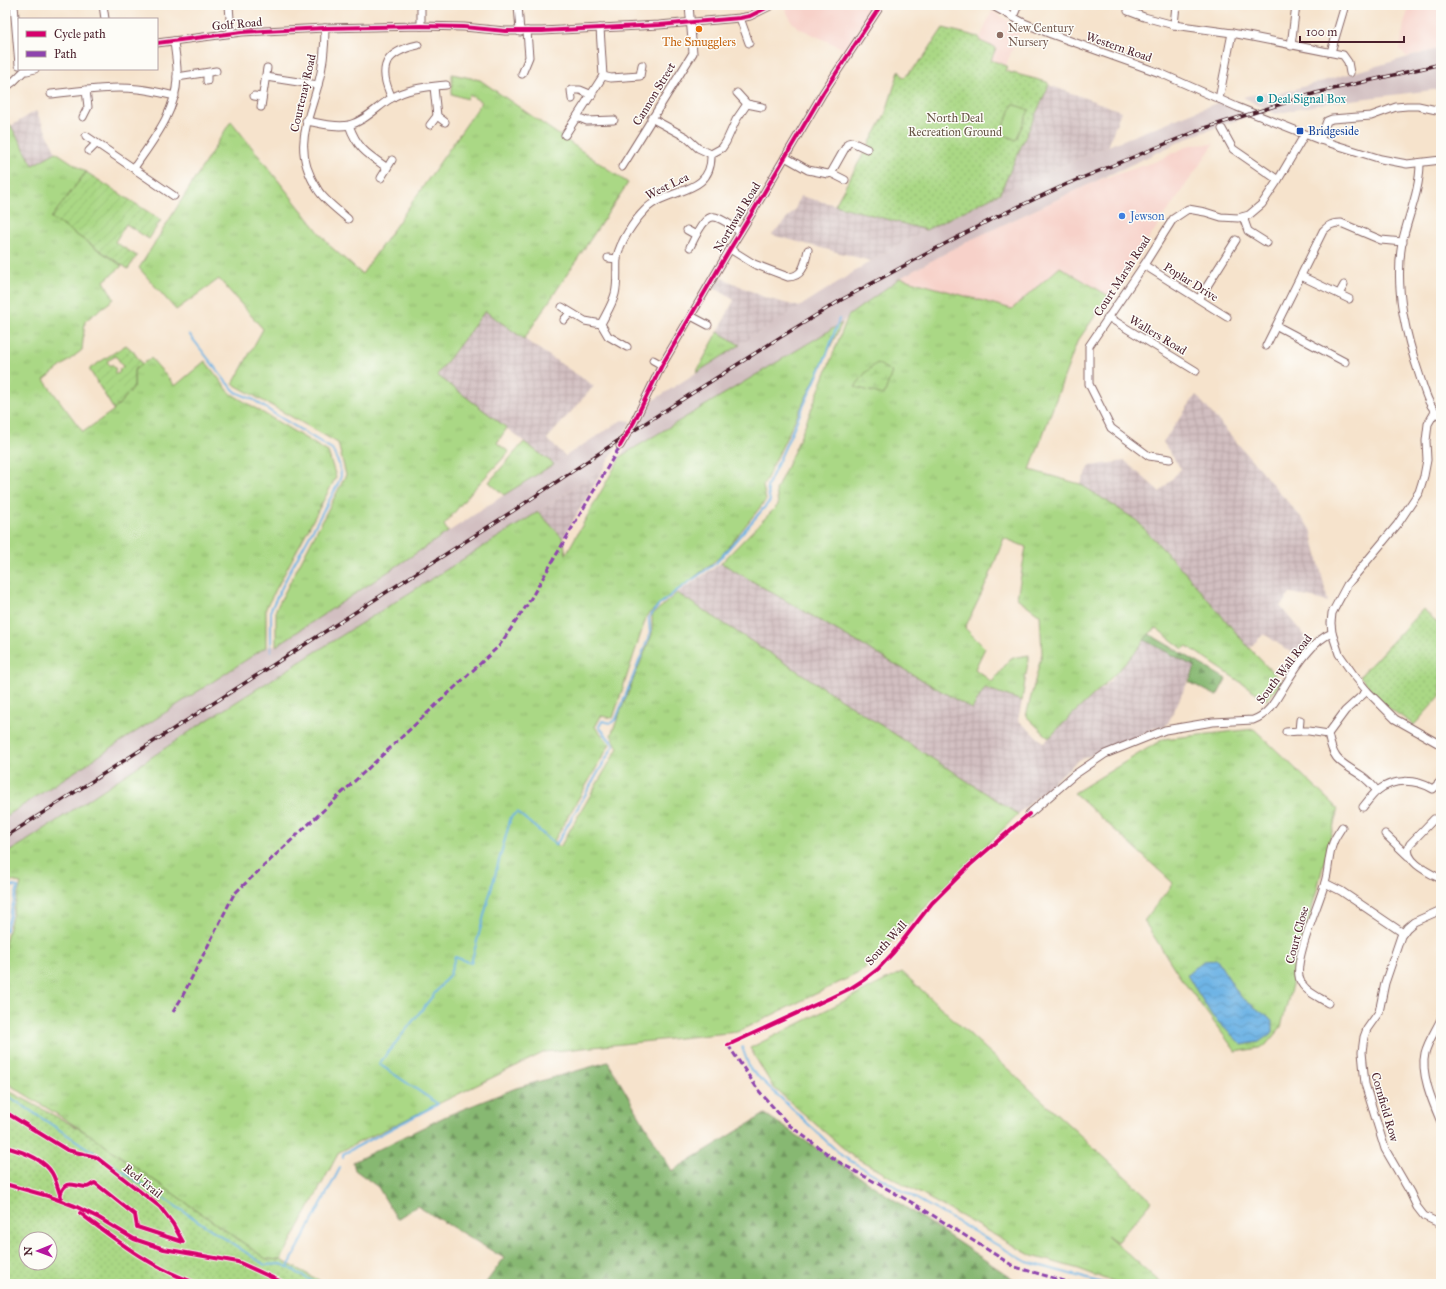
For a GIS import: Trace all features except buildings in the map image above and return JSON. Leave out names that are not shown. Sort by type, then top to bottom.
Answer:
[{"type":"street","points":[[14,5],[18,41]]},
{"type":"street","points":[[103,5],[105,18]]},
{"type":"street","points":[[229,5],[230,33]]},
{"type":"street","points":[[421,5],[421,26]]},
{"type":"street","points":[[518,5],[520,32]]},
{"type":"street","name":"Cannon Street","points":[[622,167],[692,53],[690,5]]},
{"type":"street","name":"Golf Road","points":[[158,43],[230,33],[325,28],[421,26],[464,27],[520,32],[600,28],[740,18],[750,16],[772,5]]},
{"type":"street","name":"Northwall Road","points":[[620,446],[634,422],[662,365],[740,232],[823,93],[881,5]]},
{"type":"street","name":"Western Road","points":[[991,5],[1024,23],[1160,73],[1320,140],[1395,162],[1407,164],[1441,160]]},
{"type":"street","points":[[1013,17],[1018,5]]},
{"type":"street","points":[[1174,25],[1176,5]]},
{"type":"street","points":[[1291,46],[1296,5]]},
{"type":"street","points":[[1331,52],[1345,5]]},
{"type":"street","points":[[1128,11],[1174,25],[1232,33],[1291,46],[1343,55],[1348,62],[1350,73]]},
{"type":"street","points":[[740,18],[749,43]]},
{"type":"street","name":"Courtenay Road","points":[[325,28],[325,47],[318,85],[306,121],[303,138],[304,155],[308,173],[318,191],[348,219]]},
{"type":"street","points":[[564,135],[592,95],[603,76],[600,28]]},
{"type":"street","points":[[522,74],[529,57],[528,31]]},
{"type":"street","points":[[1219,99],[1232,33]]},
{"type":"street","points":[[134,168],[169,113],[175,96],[177,77],[174,41]]},
{"type":"street","points":[[392,98],[386,84],[385,72],[388,61],[401,49],[418,45]]},
{"type":"street","points":[[408,47],[410,55]]},
{"type":"street","points":[[603,76],[611,78],[640,76],[642,65]]},
{"type":"street","points":[[260,107],[267,68]]},
{"type":"street","points":[[5,88],[13,82],[20,70]]},
{"type":"street","points":[[177,77],[216,71]]},
{"type":"street","points":[[206,73],[208,81]]},
{"type":"street","points":[[266,77],[318,85]]},
{"type":"street","points":[[306,121],[336,125],[349,125],[362,120],[392,98],[417,88],[446,85]]},
{"type":"street","points":[[430,125],[436,116],[434,86]]},
{"type":"street","points":[[51,94],[86,90],[130,88],[175,96]]},
{"type":"street","points":[[83,117],[88,107],[86,90]]},
{"type":"street","points":[[572,99],[571,90],[580,90],[592,95]]},
{"type":"street","points":[[738,93],[747,104],[762,107]]},
{"type":"street","points":[[254,96],[262,97]]},
{"type":"street","points":[[652,118],[686,137],[698,148],[711,154],[722,148],[736,120],[747,104]]},
{"type":"street","points":[[1320,140],[1327,121],[1332,119],[1371,116],[1407,106],[1418,106],[1441,111]]},
{"type":"street","points":[[436,116],[445,122]]},
{"type":"street","points":[[577,117],[587,121],[614,120]]},
{"type":"street","points":[[349,125],[355,140],[362,149],[386,167]]},
{"type":"street","points":[[1222,129],[1233,149],[1278,180]]},
{"type":"street","points":[[1267,243],[1248,231],[1243,217],[1249,215],[1262,204],[1305,134]]},
{"type":"street","points":[[86,136],[174,196]]},
{"type":"street","points":[[831,173],[848,143],[852,142],[867,149]]},
{"type":"street","points":[[89,151],[96,144]]},
{"type":"street","name":"West Lea","points":[[601,324],[611,306],[615,293],[617,259],[623,240],[645,210],[656,201],[691,189],[701,181],[710,171],[712,164],[711,154]]},
{"type":"street","points":[[785,157],[808,170],[828,174],[831,173],[845,180]]},
{"type":"street","points":[[380,178],[392,160]]},
{"type":"street","points":[[1420,163],[1420,176],[1402,242],[1399,277],[1400,297],[1412,356],[1425,394],[1435,412],[1441,417]]},
{"type":"street","name":"Court Marsh Road","points":[[1170,459],[1149,456],[1111,428],[1089,384],[1089,346],[1173,219],[1188,209],[1205,212],[1221,218],[1243,217]]},
{"type":"street","points":[[690,247],[706,219],[712,216],[717,217],[740,232]]},
{"type":"street","points":[[1266,346],[1323,232],[1329,225],[1341,223],[1381,240],[1402,242]]},
{"type":"street","points":[[687,230],[696,235]]},
{"type":"street","points":[[1199,299],[1236,240]]},
{"type":"street","points":[[730,249],[754,264],[788,277],[798,275],[803,269],[808,250]]},
{"type":"street","points":[[608,258],[617,259]]},
{"type":"street","name":"Poplar Drive","points":[[1144,265],[1227,317]]},
{"type":"street","points":[[1301,276],[1348,299]]},
{"type":"street","points":[[1339,294],[1344,285]]},
{"type":"street","points":[[562,307],[585,321],[601,324],[608,336],[621,339],[627,347]]},
{"type":"street","points":[[564,320],[570,313]]},
{"type":"street","points":[[691,316],[708,325]]},
{"type":"street","name":"Wallers Road","points":[[1108,318],[1196,371]]},
{"type":"street","points":[[1276,326],[1345,362]]},
{"type":"street","points":[[653,360],[662,365]]},
{"type":"street","points":[[1435,412],[1428,424],[1426,441],[1427,460],[1419,492],[1397,525],[1347,585],[1332,613],[1332,633],[1339,654],[1352,674],[1367,691],[1395,719],[1440,743]]},
{"type":"street","name":"South Wall Road","points":[[1029,814],[1074,774],[1105,754],[1165,730],[1199,723],[1253,720],[1261,717],[1268,711],[1317,641],[1332,633]]},
{"type":"street","points":[[1367,691],[1344,711],[1328,734],[1331,747],[1338,759],[1346,766],[1364,777],[1377,791]]},
{"type":"street","points":[[1299,731],[1300,720]]},
{"type":"street","points":[[1286,732],[1309,731],[1328,734]]},
{"type":"street","points":[[1363,808],[1377,791],[1398,781],[1411,781],[1424,784],[1433,789],[1441,781]]},
{"type":"street","points":[[1408,856],[1407,848],[1434,819]]},
{"type":"street","name":"Court Close","points":[[1328,1003],[1304,986],[1298,975],[1309,928],[1325,883],[1333,842],[1342,827]]},
{"type":"street","points":[[1385,834],[1424,869],[1441,879]]},
{"type":"street","points":[[1325,883],[1340,891],[1403,932],[1414,922],[1441,910]]},
{"type":"street","name":"Cornfield Row","points":[[1403,932],[1385,983],[1379,1012],[1367,1028],[1364,1037],[1363,1066],[1365,1084],[1386,1149],[1417,1207],[1424,1216],[1441,1224]]},
{"type":"street","points":[[1441,1021],[1429,1041],[1424,1059],[1428,1087],[1441,1122]]},
{"type":"shaded area","points":[[783,5],[875,5],[846,50],[799,28],[792,22]]},
{"type":"shaded area","points":[[1410,5],[1441,5],[1441,48],[1407,57],[1400,49],[1404,23]]},
{"type":"shaded area","name":"New Century Nursery","points":[[992,11],[1021,28],[1006,65],[991,60],[979,41]]},
{"type":"shaded area","points":[[1441,48],[1441,89],[1327,103],[1275,114],[1243,97],[1269,91],[1270,96]]},
{"type":"shaded area","points":[[1049,85],[1121,111],[1108,146],[1000,193]]},
{"type":"shaded area","points":[[1219,102],[1252,115],[1192,136],[964,243],[900,278],[848,316],[842,323],[621,456],[639,419],[649,403],[871,261],[926,230],[1002,192],[1108,146]]},
{"type":"shaded area","points":[[36,111],[56,152],[33,165],[11,126]]},
{"type":"shaded area","points":[[1214,144],[1109,296],[1060,268],[1012,309],[900,278],[964,243],[1096,181],[1157,161],[1190,145]]},
{"type":"shaded area","points":[[800,196],[926,230],[871,261],[772,235],[795,210]]},
{"type":"shaded area","points":[[718,276],[766,298],[800,307],[740,345],[718,332],[734,300],[712,286]]},
{"type":"shaded area","points":[[485,311],[594,386],[547,439],[565,456],[554,464],[437,376]]},
{"type":"shaded area","points":[[1196,395],[1311,529],[1328,602],[1291,593],[1280,606],[1308,640],[1295,655],[1264,634],[1249,648],[1188,576],[1136,520],[1080,484],[1090,466],[1125,461],[1160,492],[1181,469],[1163,442]]},
{"type":"shaded area","points":[[622,420],[631,421],[605,466],[538,512],[201,724],[5,854],[5,817],[266,647],[276,646],[504,495]]},
{"type":"shaded area","points":[[605,466],[563,538],[538,512]]},
{"type":"shaded area","points":[[721,563],[971,708],[985,688],[1022,701],[1018,720],[1044,743],[1070,716],[1111,680],[1144,640],[1195,667],[1168,723],[1165,726],[1155,728],[1126,744],[1078,760],[1018,814],[677,593]]},
{"type":"green space","name":"North Deal Recreation Ground","points":[[943,28],[979,37],[980,41],[996,48],[991,60],[1007,66],[1005,71],[1047,82],[1049,85],[1000,193],[926,230],[835,205],[885,115],[899,71],[904,78],[923,58]]},
{"type":"green space","points":[[452,74],[480,80],[628,183],[524,339],[485,311],[437,375],[507,428],[497,443],[509,452],[472,491],[444,525],[448,532],[276,646],[276,609],[346,475],[338,443],[233,384],[263,329],[219,279],[176,310],[139,268],[231,121],[330,246],[362,274],[482,102],[469,95],[467,99],[452,94]]},
{"type":"green space","points":[[1013,104],[1029,110],[1016,140],[1001,133]]},
{"type":"green space","points":[[5,119],[11,126],[33,165],[56,152],[86,172],[52,218],[122,266],[104,281],[114,299],[85,321],[82,350],[44,380],[83,432],[114,410],[134,387],[134,370],[151,358],[175,386],[205,361],[230,393],[328,452],[336,477],[266,608],[266,647],[5,817]]},
{"type":"green space","points":[[86,172],[161,220],[149,239],[126,224],[115,242],[137,256],[128,269],[51,218]]},
{"type":"green space","points":[[1060,267],[1109,296],[1077,342],[1030,470],[1080,484],[1136,520],[1188,576],[1249,648],[1282,682],[1267,700],[1187,646],[1183,649],[1156,628],[1149,634],[1138,649],[1114,675],[1049,738],[1026,716],[1042,653],[1040,615],[1017,598],[1026,547],[1004,538],[988,580],[965,628],[985,648],[975,669],[992,682],[1011,658],[1029,655],[1022,701],[985,688],[972,709],[721,563],[778,505],[776,490],[800,438],[848,316],[900,278],[1012,309]]},
{"type":"green space","points":[[842,323],[763,486],[766,500],[721,556],[647,615],[613,718],[601,716],[595,727],[610,744],[554,841],[560,847],[618,748],[611,735],[652,634],[652,615],[677,593],[1018,814],[861,972],[737,1032],[545,1052],[339,1152],[281,1260],[266,1259],[87,1133],[5,1082],[5,942],[21,883],[5,880],[5,854],[201,724],[538,512],[563,538],[566,554],[621,456]]},
{"type":"green space","points":[[718,332],[740,345],[696,373]]},
{"type":"green space","points":[[126,345],[133,351],[142,364],[134,370],[134,387],[114,410],[89,369]],"holes":[[[116,356],[123,367],[117,374],[114,372],[116,370],[112,364],[110,366],[107,361]]]},
{"type":"green space","points":[[877,363],[892,372],[884,395],[855,387],[866,372]]},
{"type":"green space","points":[[524,442],[554,464],[504,495],[489,482]]},
{"type":"green space","points":[[1423,609],[1441,626],[1441,695],[1414,725],[1386,706],[1360,676]]},
{"type":"green space","points":[[1149,634],[1226,679],[1217,696],[1189,682],[1195,667],[1144,640]]},
{"type":"green space","points":[[1254,729],[1338,809],[1281,1027],[1264,1047],[1236,1052],[1180,977],[1144,921],[1173,883],[1074,793],[1163,739]]},
{"type":"green space","points":[[902,972],[1152,1201],[1117,1242],[1107,1235],[1162,1284],[1118,1284],[1079,1269],[1032,1256],[851,1155],[773,1087],[750,1048]]},
{"type":"green space","points":[[608,1062],[672,1171],[765,1114],[1021,1284],[485,1284],[504,1258],[417,1206],[397,1219],[378,1187],[355,1170],[353,1162],[446,1116],[516,1088]]},
{"type":"green space","points":[[5,1089],[87,1133],[266,1259],[281,1260],[326,1284],[5,1284]]},
{"type":"water","points":[[1217,960],[1240,996],[1273,1021],[1273,1032],[1259,1042],[1242,1045],[1213,1017],[1187,975],[1203,961]]},
{"type":"waterway","points":[[343,1158],[343,1154],[438,1104],[379,1064],[450,974],[455,957],[471,963],[511,817],[517,812],[556,845],[614,745],[599,727],[602,721],[611,723],[616,719],[650,634],[649,617],[658,606],[675,592],[716,563],[770,501],[767,487],[827,354],[839,319]]},
{"type":"waterway","points":[[189,334],[227,383],[236,392],[254,400],[332,449],[339,464],[341,476],[337,486],[291,569],[271,609],[271,651]]},
{"type":"waterway","points":[[5,885],[18,887],[5,932]]},
{"type":"waterway","points":[[742,1047],[750,1069],[842,1156],[1027,1262],[1106,1284]]},
{"type":"waterway","points":[[5,1094],[265,1265],[282,1264],[317,1284]]},
{"type":"waterway","points":[[288,1267],[340,1168]]},
{"type":"railway","points":[[5,837],[516,509],[625,436],[779,338],[841,300],[937,248],[994,218],[1067,184],[1202,129],[1316,93],[1441,64]]},
{"type":"marked path","points":[[173,1012],[234,894],[499,646],[527,605],[620,446]]},
{"type":"marked path","points":[[728,1045],[759,1091],[789,1125],[837,1161],[918,1206],[1015,1267],[1075,1284]]},
{"type":"cycle path","points":[[158,43],[242,32],[325,28],[421,26],[464,27],[505,31],[542,31],[659,25],[740,18],[750,16],[772,5]]},
{"type":"cycle path","points":[[620,446],[634,422],[662,365],[730,249],[823,93],[881,5]]},
{"type":"cycle path","name":"South Wall","points":[[728,1045],[851,988],[865,979],[878,969],[893,953],[932,903],[970,865],[1029,814]]},
{"type":"cycle path","name":"Red Trail","points":[[5,1112],[67,1150],[96,1157],[160,1207],[173,1224],[183,1242],[137,1227],[135,1215],[95,1183],[89,1187],[70,1184],[67,1185],[62,1190],[60,1196]]},
{"type":"cycle path","points":[[5,1147],[25,1153],[43,1163],[52,1173],[61,1197]]},
{"type":"cycle path","points":[[5,1184],[48,1196],[75,1206],[99,1218],[134,1239],[164,1249],[238,1262],[286,1284]]},
{"type":"cycle path","points":[[80,1213],[136,1254],[151,1263],[182,1278],[199,1284]]},
{"type":"place","name":"The Smugglers","points":[[699,29]]},
{"type":"place","name":"New Century Nursery","points":[[1000,35]]},
{"type":"place","name":"Deal Signal Box","points":[[1260,99]]},
{"type":"place","name":"Bridgeside","points":[[1300,131]]},
{"type":"place","name":"Jewson","points":[[1122,216]]}]
